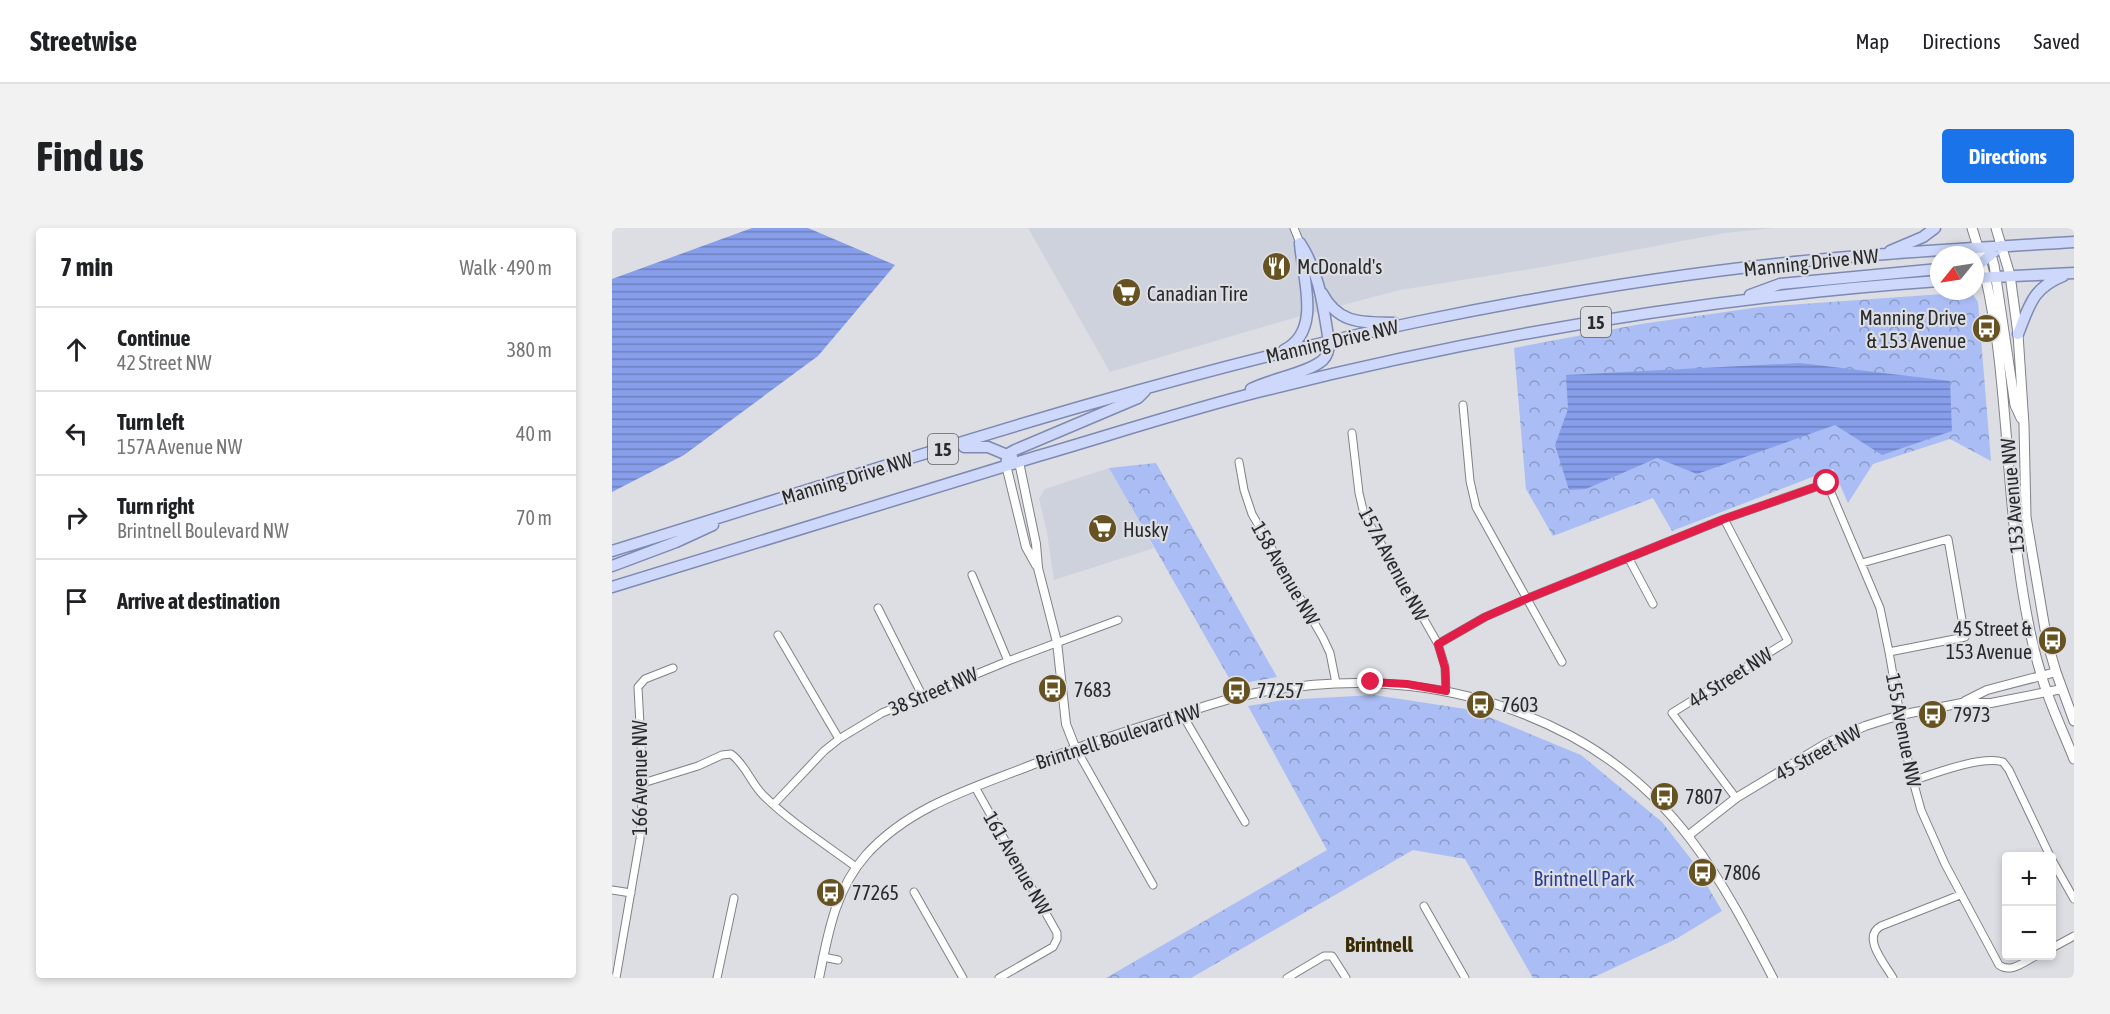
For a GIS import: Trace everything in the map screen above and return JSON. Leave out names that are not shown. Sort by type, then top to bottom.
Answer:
[{"type":"main road","points":[[1885,254],[1923,237],[1935,228]]},
{"type":"main road","name":"153 Avenue NW","points":[[1972,228],[1978,246]]},
{"type":"main road","name":"153 Avenue NW","points":[[1996,228],[2010,275],[2018,334],[2024,425],[2026,517],[2047,641],[2074,721]]},
{"type":"main road","points":[[1235,398],[1266,381],[1316,365],[1325,358],[1328,351],[1329,342],[1319,286],[1312,261],[1300,243]]},
{"type":"main road","points":[[1276,354],[1290,347],[1297,340],[1306,322],[1308,297],[1300,243]]},
{"type":"main road","name":"Manning Drive NW","points":[[1984,248],[2074,243]]},
{"type":"main road","points":[[1984,259],[2001,246]]},
{"type":"main road","name":"Manning Drive NW","points":[[612,551],[1147,388],[1276,354],[1412,323],[1563,294],[1663,279],[1885,254],[1930,251]]},
{"type":"main road","points":[[1730,303],[1780,284],[1930,270]]},
{"type":"main road","points":[[2024,425],[2015,405],[1986,277],[2074,273]]},
{"type":"main road","points":[[2018,334],[2035,293],[2053,280],[2074,273]]},
{"type":"main road","name":"153 Avenue NW","points":[[1986,277],[2001,374],[2018,564],[2025,608],[2041,676],[2074,759]]},
{"type":"main road","name":"Manning Drive NW","points":[[1019,462],[1235,398],[1386,362],[1574,326],[1730,303],[1930,282]]},
{"type":"main road","points":[[1319,286],[1329,304],[1343,317],[1361,322],[1412,323]]},
{"type":"main road","name":"Manning Drive NW","points":[[612,589],[1007,460],[1138,398],[1147,388]]},
{"type":"main road","points":[[951,446],[988,447],[1007,460],[1019,462]]},
{"type":"main road","points":[[612,566],[696,534],[743,511]]},
{"type":"street","points":[[1294,228],[1300,243]]},
{"type":"street","points":[[1463,405],[1470,481],[1476,507],[1562,662]]},
{"type":"street","name":"157A Avenue NW","points":[[1352,433],[1359,493],[1364,514],[1438,644],[1445,668],[1446,691]]},
{"type":"street","points":[[1007,460],[1026,547],[1038,568]]},
{"type":"street","points":[[1019,462],[1036,544],[1038,568],[1057,642],[1066,724],[1075,747],[1153,885]]},
{"type":"street","name":"158 Avenue NW","points":[[1239,462],[1244,490],[1252,514],[1319,630],[1330,653],[1336,683]]},
{"type":"street","name":"155 Avenue NW","points":[[1724,519],[1827,483],[1880,608],[1912,780],[1929,831],[1994,958],[2003,968],[2014,967],[2028,960]]},
{"type":"street","points":[[1438,644],[1485,617],[1526,599],[1724,519]]},
{"type":"street","name":"44 Street NW","points":[[1724,519],[1788,641],[1672,713],[1736,798]]},
{"type":"street","points":[[1862,564],[1948,539],[1965,637],[1889,652]]},
{"type":"street","points":[[1629,559],[1653,604]]},
{"type":"street","points":[[972,575],[1008,661]]},
{"type":"street","points":[[878,608],[922,695]]},
{"type":"street","name":"38 Street NW","points":[[774,804],[824,751],[875,716],[1008,661],[1118,620]]},
{"type":"street","points":[[778,635],[839,739]]},
{"type":"street","name":"166 Avenue NW","points":[[616,978],[640,839],[643,783],[638,692],[640,683],[650,676],[674,669]]},
{"type":"street","name":"45 Street NW","points":[[1689,835],[1736,798],[1839,737],[1900,715],[1962,702],[1987,690],[2056,672]]},
{"type":"street","name":"Brintnell Boulevard NW","points":[[819,978],[834,910],[844,886],[856,867],[877,843],[907,819],[935,802],[1075,747],[1237,697],[1268,690],[1336,683],[1389,683],[1446,691],[1512,710],[1592,748],[1640,783],[1689,835],[1722,886],[1773,978]]},
{"type":"street","name":"45 Street NW","points":[[1962,702],[1991,703],[2062,689]]},
{"type":"street","points":[[1182,714],[1245,822]]},
{"type":"street","points":[[643,783],[698,766],[722,755],[731,754],[738,760],[756,787],[774,804],[856,867]]},
{"type":"street","points":[[1912,780],[1962,765],[1991,760],[2003,762],[2048,852]]},
{"type":"street","name":"161 Avenue NW","points":[[975,787],[1056,929],[1058,939],[1049,950],[999,978]]},
{"type":"street","points":[[2056,867],[2074,899]]},
{"type":"street","points":[[612,890],[631,893]]},
{"type":"street","points":[[914,892],[963,978]]},
{"type":"street","points":[[1893,978],[1873,942],[1872,934],[1881,926],[1960,895]]},
{"type":"street","points":[[717,978],[734,898]]},
{"type":"street","points":[[1424,906],[1465,978]]},
{"type":"street","points":[[2056,946],[2074,936]]},
{"type":"street","points":[[1287,978],[1324,956],[1332,956],[1346,978]]},
{"type":"street","points":[[823,957],[838,960]]},
{"type":"shaded area","points":[[752,228],[808,228],[895,265],[818,356],[684,455],[612,492],[612,279]]},
{"type":"shaded area","points":[[1028,228],[1773,228],[1725,233],[1549,266],[1400,290],[1297,317],[1110,372]]},
{"type":"shaded area","points":[[1800,363],[1950,381],[1952,431],[1882,455],[1835,425],[1697,474],[1657,458],[1586,489],[1569,490],[1555,445],[1568,409],[1566,375]]},
{"type":"shaded area","points":[[1109,468],[1154,548],[1054,580],[1039,499],[1045,489]]},
{"type":"green space","points":[[1930,295],[1930,300],[1977,300],[1991,461],[1950,439],[1873,464],[1848,503],[1833,469],[1672,531],[1653,498],[1553,536],[1526,489],[1514,348],[1641,324],[1760,307]]},
{"type":"green space","points":[[1156,463],[1277,677],[1233,685],[1109,468]]},
{"type":"green space","name":"Brintnell Park","points":[[1374,695],[1472,710],[1581,755],[1662,822],[1694,863],[1722,911],[1676,939],[1592,978],[1533,978],[1465,859],[1413,850],[1191,978],[1106,978],[1327,850],[1248,706],[1283,700]]},
{"type":"place","name":"McDonald's","points":[[1276,266]]},
{"type":"place","name":"Canadian Tire","points":[[1126,293]]},
{"type":"place","name":"Manning Drive & 153 Avenue","points":[[1987,328]]},
{"type":"place","name":"Husky","points":[[1102,529]]},
{"type":"place","name":"45 Street & 153 Avenue","points":[[2053,640]]},
{"type":"place","name":"7683","points":[[1053,689]]},
{"type":"place","name":"77257","points":[[1236,690]]},
{"type":"place","name":"7603","points":[[1480,704]]},
{"type":"place","name":"7973","points":[[1932,714]]},
{"type":"place","name":"7807","points":[[1664,796]]},
{"type":"place","name":"7806","points":[[1702,872]]},
{"type":"place","name":"77265","points":[[831,892]]},
{"type":"district","name":"Brintnell","points":[[1379,944]]},
{"type":"route","points":[[1371,682],[1407,684],[1446,691],[1443,656],[1438,644],[1474,623],[1526,599],[1724,519],[1827,483]]}]
